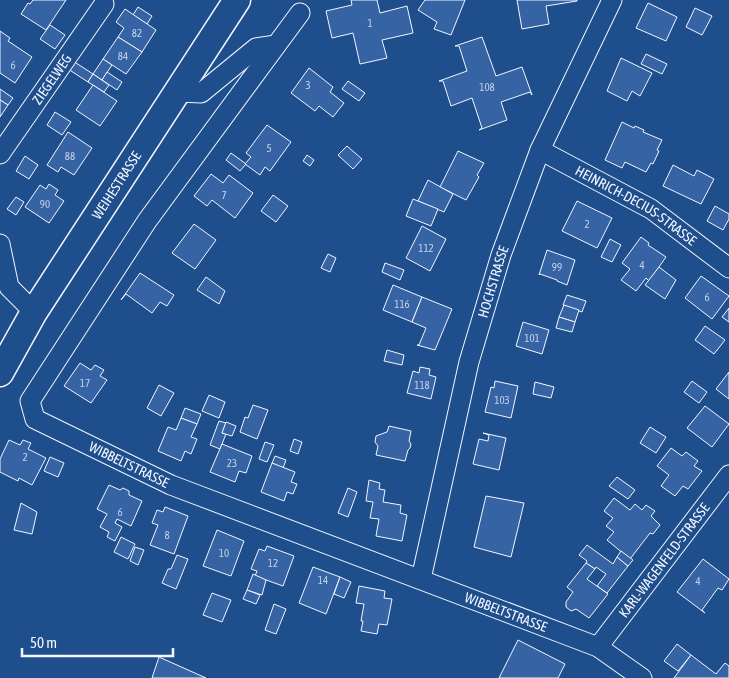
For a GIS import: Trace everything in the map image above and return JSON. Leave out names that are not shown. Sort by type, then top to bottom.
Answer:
[{"type":"main road","name":"WEIHESTRASSE","points":[[0,373],[34,312],[237,0]]},
{"type":"street","name":"HOCHSTRASSE","points":[[421,579],[469,362],[501,255],[540,150],[612,0]]},
{"type":"street","name":"ZIEGELWEG","points":[[0,154],[104,4]]},
{"type":"street","name":"WIBBELTSTRASSE","points":[[300,13],[147,220],[30,401],[35,419],[171,485],[598,647],[642,678]]},
{"type":"street","points":[[178,92],[201,93],[256,48],[276,45]]},
{"type":"street","name":"HEINRICH-DECIUS-STRASSE","points":[[540,150],[651,209],[729,268]]},
{"type":"street","points":[[0,244],[9,287],[34,312]]},
{"type":"street","name":"KARL-WAGENFELD-STRASSE","points":[[598,647],[729,475]]},
{"type":"building","points":[[33,0],[66,0],[46,30],[21,14],[28,3],[30,4]]},
{"type":"building","points":[[351,0],[377,0],[380,13],[407,6],[413,33],[382,40],[387,58],[360,64],[353,33],[332,38],[326,11],[352,5]]},
{"type":"building","points":[[425,0],[465,0],[451,35],[434,29],[437,22],[418,10]]},
{"type":"building","points":[[517,0],[577,1],[546,6],[549,24],[522,29]]},
{"type":"building","points":[[648,3],[677,17],[666,41],[636,28]]},
{"type":"building","points":[[138,7],[152,16],[147,24],[133,15]]},
{"type":"building","points":[[695,8],[712,16],[702,35],[686,27]]},
{"type":"building","points":[[125,9],[156,30],[142,52],[118,37],[124,28],[116,22]]},
{"type":"building","points":[[50,25],[65,35],[55,49],[40,39]]},
{"type":"building","points":[[0,31],[10,38],[8,41],[32,57],[15,83],[0,73]]},
{"type":"building","points":[[118,37],[142,52],[126,74],[103,59]]},
{"type":"building","points":[[482,37],[496,76],[522,67],[532,95],[530,92],[501,102],[507,120],[479,130],[482,128],[472,98],[451,106],[443,81],[439,81],[467,71],[459,46],[455,46]]},
{"type":"building","points":[[646,54],[667,64],[662,74],[641,64]]},
{"type":"building","points":[[621,58],[652,73],[640,96],[632,91],[627,101],[607,91]]},
{"type":"building","points":[[103,59],[112,65],[102,80],[93,74]]},
{"type":"building","points":[[73,61],[93,74],[88,82],[68,69]]},
{"type":"building","points":[[309,68],[333,87],[330,92],[344,103],[333,117],[319,106],[315,111],[291,93]]},
{"type":"building","points":[[107,72],[122,82],[117,90],[102,80]]},
{"type":"building","points":[[93,74],[109,85],[104,92],[88,82]]},
{"type":"building","points":[[348,81],[365,93],[359,101],[342,89]]},
{"type":"building","points":[[93,85],[117,101],[100,126],[76,110]]},
{"type":"building","points":[[0,89],[13,98],[8,105],[0,100]]},
{"type":"building","points":[[0,100],[8,105],[0,117]]},
{"type":"building","points":[[55,112],[71,122],[62,135],[47,125]]},
{"type":"building","points":[[622,122],[634,128],[635,126],[644,130],[643,132],[662,140],[653,164],[651,163],[646,172],[625,162],[622,168],[605,160]]},
{"type":"building","points":[[267,125],[291,142],[270,171],[265,167],[260,175],[245,164],[251,157],[246,153]]},
{"type":"building","points":[[68,132],[92,148],[74,175],[61,167],[58,172],[47,165]]},
{"type":"building","points":[[347,146],[362,159],[353,169],[338,155]]},
{"type":"building","points":[[458,151],[484,163],[477,175],[479,177],[466,200],[440,187]]},
{"type":"building","points":[[231,153],[246,164],[240,171],[226,160]]},
{"type":"building","points":[[307,155],[314,160],[310,166],[303,161]]},
{"type":"building","points":[[25,156],[38,165],[29,179],[16,171]]},
{"type":"building","points":[[673,165],[694,176],[697,170],[714,179],[701,204],[663,186]]},
{"type":"building","points":[[211,174],[223,183],[229,175],[253,193],[235,218],[212,200],[207,206],[194,196]]},
{"type":"building","points":[[428,180],[453,194],[444,212],[418,201]]},
{"type":"building","points":[[49,184],[58,190],[55,195],[64,201],[49,223],[25,207],[40,185],[46,189]]},
{"type":"building","points":[[273,195],[288,206],[276,222],[261,211]]},
{"type":"building","points":[[16,197],[24,202],[16,215],[7,209]]},
{"type":"building","points":[[413,199],[438,209],[431,226],[406,216]]},
{"type":"building","points":[[577,201],[612,218],[597,248],[562,231]]},
{"type":"building","points":[[715,206],[729,214],[729,219],[723,230],[707,221]]},
{"type":"building","points":[[194,224],[216,240],[195,269],[172,253]]},
{"type":"building","points":[[422,226],[446,239],[430,271],[406,258]]},
{"type":"building","points":[[641,237],[649,243],[648,245],[666,257],[649,281],[646,278],[636,291],[621,280],[630,269],[622,263]]},
{"type":"building","points":[[610,239],[621,245],[612,262],[601,257]]},
{"type":"building","points":[[547,250],[575,260],[567,285],[539,275]]},
{"type":"building","points":[[328,254],[336,258],[330,272],[321,268]]},
{"type":"building","points":[[385,263],[404,270],[400,280],[382,272]]},
{"type":"building","points":[[659,267],[676,280],[665,299],[645,285]]},
{"type":"building","points":[[140,273],[174,295],[167,306],[160,302],[152,313],[126,294],[121,300]]},
{"type":"building","points":[[701,276],[729,296],[712,319],[685,298]]},
{"type":"building","points":[[206,277],[225,291],[219,304],[197,290]]},
{"type":"building","points":[[393,285],[422,297],[412,322],[383,310]]},
{"type":"building","points":[[567,295],[586,301],[582,312],[563,305]]},
{"type":"building","points":[[422,297],[452,309],[435,350],[417,345],[419,345],[426,328],[412,322]]},
{"type":"building","points":[[564,305],[579,310],[575,322],[559,317]]},
{"type":"building","points":[[729,308],[729,322],[722,317]]},
{"type":"building","points":[[559,317],[575,322],[572,332],[556,328]]},
{"type":"building","points":[[523,322],[549,330],[542,354],[516,346]]},
{"type":"building","points":[[705,326],[725,340],[714,354],[695,340]]},
{"type":"building","points":[[387,350],[404,355],[402,365],[384,361]]},
{"type":"building","points":[[80,363],[91,370],[95,365],[104,370],[100,376],[107,380],[91,403],[64,386]]},
{"type":"building","points":[[420,367],[430,369],[429,375],[436,377],[431,399],[407,393],[413,371],[419,373]]},
{"type":"building","points":[[729,372],[729,399],[716,389]]},
{"type":"building","points":[[495,381],[518,386],[511,418],[485,412],[491,387],[494,388]]},
{"type":"building","points":[[692,381],[707,392],[699,403],[684,392]]},
{"type":"building","points":[[535,382],[554,387],[551,398],[533,394]]},
{"type":"building","points":[[159,385],[174,393],[161,416],[147,408]]},
{"type":"building","points":[[209,395],[225,402],[219,418],[202,411]]},
{"type":"building","points":[[253,405],[268,410],[257,439],[240,432],[245,417],[248,418]]},
{"type":"building","points":[[705,406],[729,424],[712,447],[687,428]]},
{"type":"building","points":[[185,408],[201,414],[197,424],[181,418]]},
{"type":"building","points":[[181,418],[197,424],[191,437],[197,439],[191,454],[185,451],[181,461],[158,451],[168,427],[176,430]]},
{"type":"building","points":[[219,421],[226,423],[222,433],[226,434],[220,449],[210,445]]},
{"type":"building","points":[[226,422],[236,426],[232,436],[222,433]]},
{"type":"building","points":[[389,426],[411,431],[409,441],[411,444],[405,461],[376,455],[378,446],[375,442],[376,436],[387,432]]},
{"type":"building","points":[[650,427],[666,437],[656,453],[640,443]]},
{"type":"building","points":[[483,433],[506,438],[499,470],[473,464],[479,439],[488,441],[489,435]]},
{"type":"building","points":[[294,439],[302,442],[298,454],[290,451]]},
{"type":"building","points":[[9,440],[20,445],[23,440],[31,443],[28,449],[46,458],[32,485],[19,478],[18,481],[0,472],[0,459]]},
{"type":"building","points":[[265,442],[274,445],[267,462],[259,459]]},
{"type":"building","points":[[222,444],[252,456],[246,473],[239,471],[235,482],[210,472]]},
{"type":"building","points":[[671,448],[682,456],[686,452],[698,461],[694,466],[702,471],[688,489],[683,486],[675,496],[661,486],[669,475],[657,466]]},
{"type":"building","points":[[275,456],[286,460],[283,468],[272,463]]},
{"type":"building","points":[[50,457],[64,463],[58,477],[44,471]]},
{"type":"building","points":[[272,463],[295,472],[291,482],[297,484],[293,494],[287,492],[284,501],[261,492]]},
{"type":"building","points":[[617,477],[635,490],[628,499],[609,486]]},
{"type":"building","points":[[369,480],[380,483],[379,489],[385,490],[383,502],[401,505],[400,513],[407,515],[402,541],[376,536],[379,519],[370,518],[373,502],[366,501]]},
{"type":"building","points":[[109,485],[120,490],[123,488],[129,491],[129,495],[142,501],[131,526],[117,519],[115,523],[122,527],[115,541],[107,537],[109,532],[100,527],[107,514],[97,509]]},
{"type":"building","points":[[348,488],[357,492],[348,517],[338,513]]},
{"type":"building","points":[[486,496],[524,503],[511,557],[474,547]]},
{"type":"building","points":[[614,498],[630,510],[635,504],[642,510],[646,505],[655,511],[651,516],[660,525],[653,534],[650,533],[630,559],[607,540],[614,532],[606,526],[613,518],[604,511]]},
{"type":"building","points":[[21,503],[37,512],[32,534],[14,530]]},
{"type":"building","points":[[165,507],[188,516],[174,554],[150,545],[158,525],[152,523],[157,510],[163,512]]},
{"type":"building","points":[[217,530],[244,541],[231,576],[203,566]]},
{"type":"building","points":[[121,537],[135,544],[128,559],[114,552]]},
{"type":"building","points":[[587,545],[613,564],[617,557],[628,566],[607,593],[597,586],[606,574],[586,563],[587,561],[579,555]]},
{"type":"building","points":[[267,546],[294,556],[283,586],[255,576],[257,571],[251,569],[259,549],[265,551]]},
{"type":"building","points":[[135,547],[144,550],[138,565],[130,561]]},
{"type":"building","points":[[621,551],[633,560],[628,566],[617,557]]},
{"type":"building","points":[[177,555],[188,559],[176,589],[162,583]]},
{"type":"building","points":[[703,559],[729,579],[722,590],[718,588],[702,610],[705,613],[677,592]]},
{"type":"building","points":[[586,563],[595,569],[587,579],[608,594],[589,618],[576,609],[571,611],[566,607],[566,602],[573,592],[567,587]]},
{"type":"building","points":[[313,567],[340,577],[326,614],[299,603]]},
{"type":"building","points":[[253,574],[266,580],[262,595],[247,590]]},
{"type":"building","points":[[340,577],[351,582],[344,598],[334,594]]},
{"type":"building","points":[[359,586],[385,591],[384,598],[392,599],[387,625],[379,624],[377,634],[361,631],[364,604],[356,603]]},
{"type":"building","points":[[247,590],[260,595],[256,604],[243,599]]},
{"type":"building","points":[[212,593],[231,600],[222,622],[203,615]]},
{"type":"building","points":[[274,604],[286,609],[276,634],[265,630]]},
{"type":"building","points":[[518,640],[565,664],[558,678],[499,678]]},
{"type":"building","points":[[677,644],[691,655],[678,671],[664,661]]},
{"type":"building","points":[[691,655],[716,674],[725,663],[729,666],[729,678],[674,678]]},
{"type":"building","points":[[159,657],[206,678],[152,678]]}]
